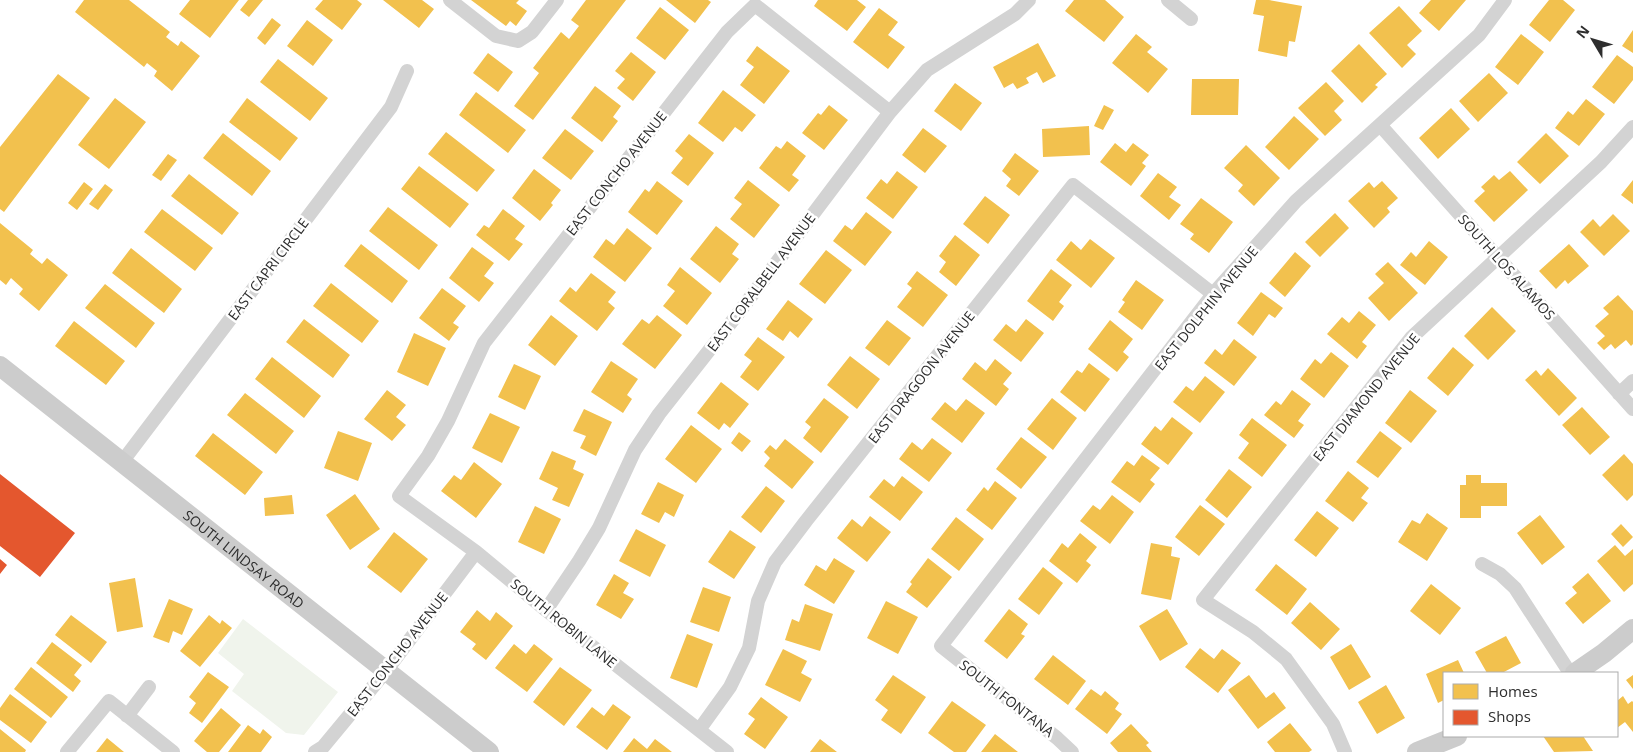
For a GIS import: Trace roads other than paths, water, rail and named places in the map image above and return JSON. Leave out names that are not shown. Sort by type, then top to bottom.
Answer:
[{"type":"main road","name":"SOUTH LINDSAY ROAD","points":[[0,366],[489,752]]},
{"type":"main road","points":[[1576,672],[1604,653],[1633,629]]},
{"type":"main road","points":[[1417,752],[1454,737]]},
{"type":"street","points":[[450,0],[496,36],[518,41],[532,32],[556,0]]},
{"type":"street","name":"EAST CORALBELL AVENUE","points":[[546,610],[599,528],[635,450],[659,414],[737,316],[890,112],[927,70],[1015,14],[1029,0]]},
{"type":"street","points":[[1168,0],[1191,19]]},
{"type":"street","name":"EAST DOLPHIN AVENUE","points":[[941,646],[1213,294],[1296,202],[1478,36],[1506,0]]},
{"type":"street","name":"EAST CONCHO AVENUE","points":[[399,496],[428,456],[448,421],[484,343],[726,32],[755,5],[890,112]]},
{"type":"street","name":"EAST CAPRI CIRCLE","points":[[122,462],[391,107],[408,71]]},
{"type":"street","name":"SOUTH LOS ALAMOS","points":[[1380,124],[1633,409]]},
{"type":"street","name":"EAST DIAMOND AVENUE","points":[[1345,752],[1333,724],[1286,659],[1253,632],[1203,600],[1411,338],[1499,258],[1600,162],[1633,127]]},
{"type":"street","name":"EAST DRAGOON AVENUE","points":[[700,730],[730,687],[749,648],[758,601],[775,562],[1073,185],[1213,294]]},
{"type":"street","points":[[1619,394],[1633,381]]},
{"type":"street","name":"SOUTH ROBIN LANE","points":[[399,496],[476,552],[546,610],[727,752]]},
{"type":"street","name":"EAST CONCHO AVENUE","points":[[315,752],[323,747],[386,671],[476,552]]},
{"type":"street","points":[[1482,564],[1500,574],[1515,588],[1569,672]]},
{"type":"street","name":"SOUTH FONTANA","points":[[941,646],[1058,738],[1072,752]]},
{"type":"street","points":[[127,716],[149,687]]},
{"type":"street","points":[[67,752],[108,701],[173,752]]}]
